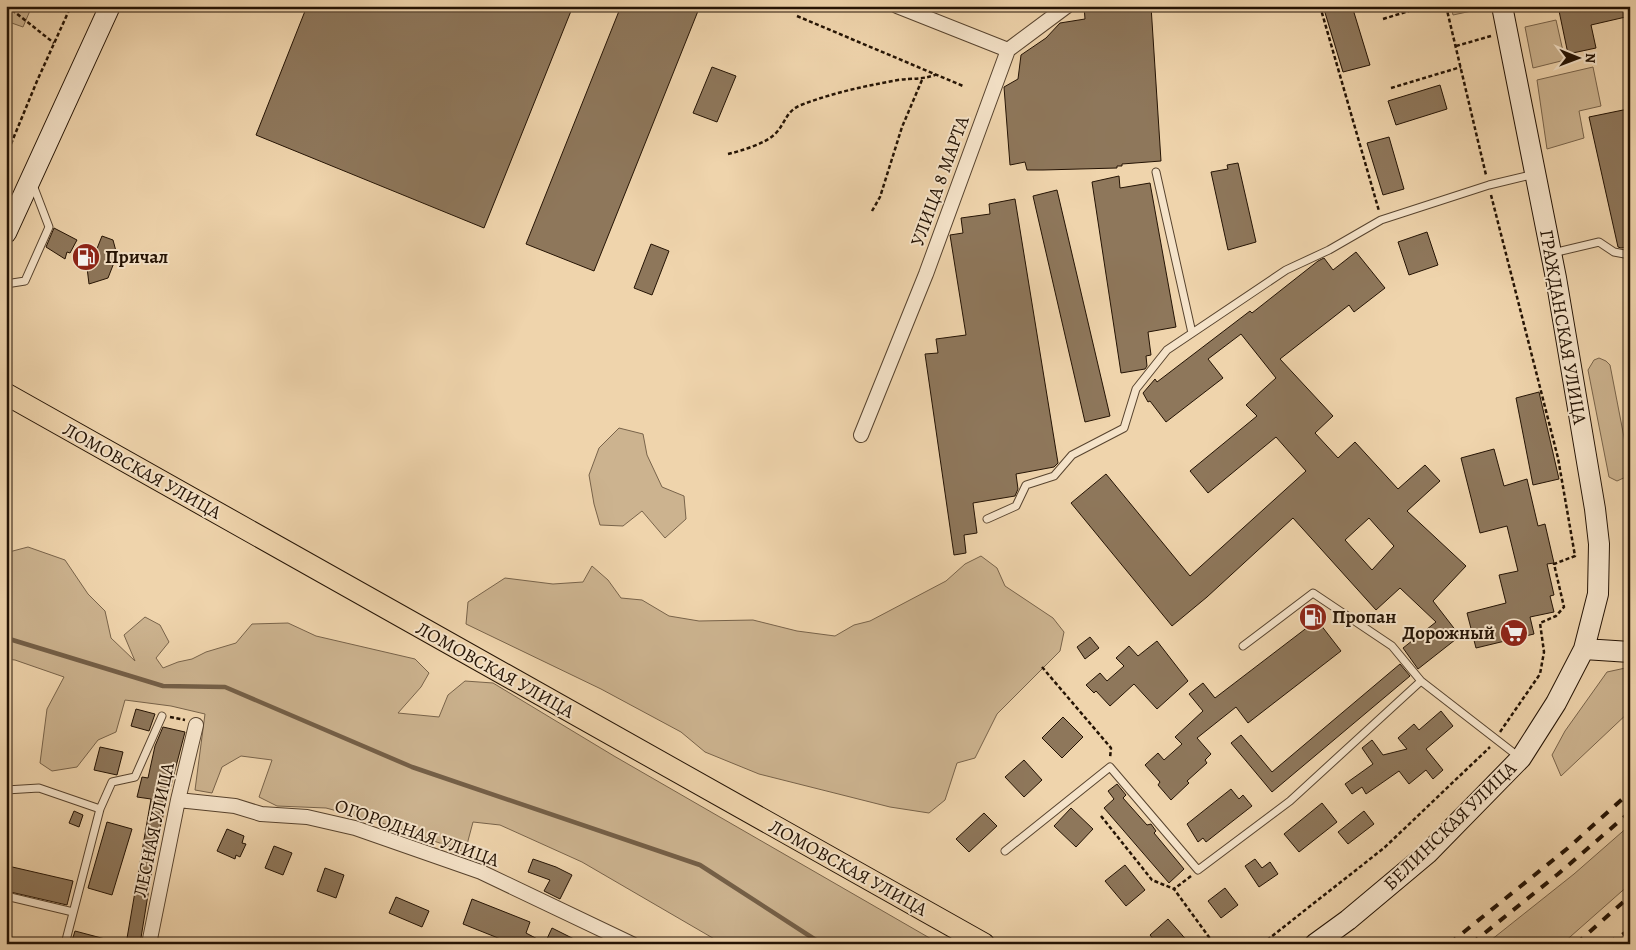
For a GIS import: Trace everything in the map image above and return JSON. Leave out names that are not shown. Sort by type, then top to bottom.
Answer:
[{"type":"main road","points":[[6,233],[110,6]]},
{"type":"main road","name":"ГРАЖДАНСКАЯ УЛИЦА","points":[[1502,6],[1551,253],[1594,499],[1599,544],[1598,594],[1584,650]]},
{"type":"main road","name":"ЛОМОВСКАЯ УЛИЦА","points":[[6,394],[984,944]]},
{"type":"main road","points":[[1584,650],[1630,652]]},
{"type":"main road","name":"БЕЛИНСКАЯ УЛИЦА","points":[[1315,944],[1348,920],[1428,852],[1521,758],[1556,703],[1584,650]]},
{"type":"street","points":[[897,6],[1008,50],[1067,6]]},
{"type":"street","name":"УЛИЦА 8 МАРТА","points":[[861,435],[926,274],[1008,50]]},
{"type":"street","name":"ЛЕСНАЯ УЛИЦА","points":[[149,944],[178,800],[196,725]]},
{"type":"street","name":"ОГОРОДНАЯ УЛИЦА","points":[[178,800],[235,806],[261,814],[308,818],[355,828],[482,872],[632,944]]},
{"type":"lane","points":[[1156,172],[1192,333]]},
{"type":"lane","points":[[987,519],[1016,506],[1026,485],[1054,476],[1072,455],[1124,428],[1136,389],[1168,350],[1286,270],[1329,250],[1381,220],[1489,185],[1535,174]]},
{"type":"lane","points":[[6,284],[24,281],[49,228],[31,180]]},
{"type":"lane","points":[[1551,253],[1599,242],[1614,252],[1630,255]]},
{"type":"lane","points":[[1242,646],[1314,593],[1392,646],[1421,681],[1521,758]]},
{"type":"lane","points":[[1005,851],[1110,767],[1198,870],[1290,801],[1421,681]]},
{"type":"lane","points":[[65,944],[100,809],[112,782],[135,777],[162,716]]},
{"type":"lane","points":[[6,790],[39,788],[100,809]]},
{"type":"lane","points":[[6,896],[73,912]]},
{"type":"path","points":[[7,6],[54,43]]},
{"type":"path","points":[[6,156],[71,6]]},
{"type":"path","points":[[1320,6],[1381,220]]},
{"type":"path","points":[[1383,19],[1425,6]]},
{"type":"path","points":[[1262,944],[1384,848],[1489,747],[1540,674],[1544,652],[1540,622],[1556,616],[1564,607],[1554,564],[1575,556],[1558,458],[1446,6]]},
{"type":"path","points":[[797,16],[963,86]]},
{"type":"path","points":[[1456,46],[1507,32]]},
{"type":"path","points":[[1390,88],[1461,67]]},
{"type":"path","points":[[728,154],[770,139],[778,132],[788,113],[799,106],[859,87],[901,80],[922,80],[936,75]]},
{"type":"path","points":[[872,211],[880,197],[902,126],[922,80]]},
{"type":"path","points":[[1042,667],[1111,748],[1110,767]]},
{"type":"path","points":[[162,716],[180,718],[196,725]]},
{"type":"path","points":[[1101,816],[1152,880],[1174,889],[1214,944]]},
{"type":"path","points":[[1174,889],[1198,870]]},
{"type":"shaded area","points":[[6,6],[32,6],[23,27],[6,21]]},
{"type":"shaded area","points":[[1451,6],[1489,6],[1490,7],[1453,15]]},
{"type":"shaded area","points":[[1556,20],[1565,60],[1533,68],[1525,27]]},
{"type":"shaded area","points":[[1593,67],[1601,106],[1579,111],[1584,138],[1547,149],[1537,80]]},
{"type":"shaded area","points":[[1599,358],[1610,365],[1630,468],[1628,476],[1617,481],[1609,477],[1588,370],[1594,360]]},
{"type":"shaded area","points":[[619,428],[643,434],[647,455],[662,487],[684,496],[686,519],[665,538],[642,511],[623,526],[600,525],[589,475],[599,448]]},
{"type":"shaded area","points":[[6,539],[9,552],[28,547],[65,560],[88,594],[105,611],[111,638],[135,661],[124,635],[145,617],[160,625],[169,642],[156,658],[163,668],[236,643],[252,624],[288,623],[316,636],[415,659],[429,673],[421,687],[398,713],[439,717],[448,695],[465,681],[493,683],[614,756],[940,944],[723,944],[582,862],[500,825],[473,822],[465,852],[389,825],[326,808],[277,806],[259,797],[272,760],[241,756],[222,767],[212,793],[195,790],[205,714],[171,706],[125,700],[116,732],[98,740],[77,767],[52,771],[40,763],[47,709],[64,677],[15,660],[6,659]]},
{"type":"shaded area","points":[[981,556],[997,568],[1005,586],[1053,618],[1064,632],[1060,651],[997,714],[975,758],[957,763],[945,800],[929,813],[890,807],[759,774],[705,752],[681,732],[601,689],[466,624],[468,602],[505,578],[553,584],[583,582],[592,566],[608,580],[621,598],[642,600],[669,616],[699,621],[753,620],[797,631],[835,636],[854,625],[870,621],[946,581],[965,564]]},
{"type":"shaded area","points":[[1630,667],[1630,711],[1561,776],[1552,755],[1565,731],[1607,672]]},
{"type":"shaded area","points":[[1630,825],[1630,884],[1562,944],[1486,944],[1574,874]]},
{"type":"building","points":[[307,6],[573,6],[484,228],[256,135]]},
{"type":"building","points":[[621,6],[700,6],[594,271],[526,244]]},
{"type":"building","points":[[1084,6],[1151,6],[1161,161],[1122,164],[1122,166],[1117,166],[1117,168],[1043,170],[1027,170],[1025,162],[1010,165],[1004,87],[1018,79],[1021,55],[1046,38],[1060,23],[1085,19]]},
{"type":"building","points":[[1323,6],[1352,6],[1370,65],[1343,72]]},
{"type":"building","points":[[1558,6],[1630,6],[1630,16],[1591,25],[1596,48],[1568,54]]},
{"type":"building","points":[[712,67],[736,76],[717,122],[693,113]]},
{"type":"building","points":[[1440,85],[1447,109],[1396,125],[1388,101]]},
{"type":"building","points":[[1628,109],[1630,115],[1630,246],[1621,248],[1618,247],[1589,117]]},
{"type":"building","points":[[1389,137],[1404,189],[1383,195],[1367,143]]},
{"type":"building","points":[[1238,163],[1256,242],[1228,250],[1211,172],[1228,169],[1227,165]]},
{"type":"building","points":[[1119,176],[1120,188],[1150,183],[1176,327],[1148,332],[1151,355],[1146,356],[1147,366],[1145,369],[1121,373],[1092,182]]},
{"type":"building","points":[[1057,190],[1110,416],[1085,422],[1033,196]]},
{"type":"building","points":[[1015,199],[1058,463],[1054,467],[1016,474],[1018,489],[1015,496],[973,503],[977,533],[964,535],[966,553],[954,555],[925,354],[938,353],[936,339],[966,335],[950,235],[963,233],[961,218],[990,214],[989,204]]},
{"type":"building","points":[[54,228],[77,240],[70,253],[67,252],[65,259],[46,247]]},
{"type":"building","points":[[1427,232],[1438,265],[1409,275],[1398,242]]},
{"type":"building","points":[[102,236],[113,240],[117,255],[108,278],[89,284],[85,251],[94,256]]},
{"type":"building","points":[[651,244],[669,251],[652,295],[634,288]]},
{"type":"building","points":[[1356,252],[1385,288],[1354,312],[1349,305],[1280,359],[1333,416],[1315,433],[1338,458],[1355,442],[1398,489],[1425,465],[1440,481],[1407,511],[1466,566],[1433,601],[1460,636],[1418,669],[1403,648],[1436,622],[1400,588],[1376,610],[1293,518],[1207,597],[1172,626],[1071,503],[1106,474],[1190,576],[1306,471],[1276,437],[1208,493],[1190,471],[1257,416],[1246,405],[1276,378],[1241,334],[1208,359],[1223,378],[1166,422],[1150,401],[1148,402],[1143,393],[1155,379],[1157,382],[1250,311],[1252,313],[1318,261],[1324,258],[1333,270]],"holes":[[[1369,518],[1394,546],[1372,570],[1345,540]]]},
{"type":"building","points":[[1539,392],[1559,479],[1533,485],[1516,398]]},
{"type":"building","points":[[1494,449],[1504,486],[1527,479],[1538,526],[1545,524],[1554,563],[1547,564],[1554,595],[1550,596],[1554,612],[1530,617],[1534,634],[1476,648],[1467,613],[1506,603],[1499,575],[1518,571],[1507,526],[1480,533],[1461,458]]},
{"type":"building","points":[[1317,620],[1341,651],[1248,723],[1236,707],[1197,738],[1211,754],[1205,760],[1207,763],[1187,781],[1189,783],[1171,800],[1158,785],[1160,782],[1145,765],[1158,753],[1164,760],[1182,744],[1175,737],[1203,711],[1189,694],[1203,683],[1215,698]]},
{"type":"building","points":[[1090,637],[1099,648],[1085,659],[1077,647]]},
{"type":"building","points":[[1157,641],[1188,681],[1157,709],[1134,684],[1110,706],[1096,691],[1094,693],[1086,685],[1100,673],[1107,681],[1124,666],[1116,658],[1129,646],[1138,656]]},
{"type":"building","points":[[1400,664],[1410,676],[1272,792],[1231,743],[1241,735],[1272,772]]},
{"type":"building","points":[[136,709],[155,714],[149,731],[131,726]]},
{"type":"building","points":[[1441,711],[1453,726],[1426,749],[1443,770],[1433,779],[1426,770],[1409,784],[1399,771],[1366,794],[1362,787],[1352,794],[1345,784],[1373,764],[1362,748],[1372,740],[1383,755],[1407,749],[1398,738],[1414,724],[1419,730]]},
{"type":"building","points":[[1063,717],[1083,737],[1062,758],[1042,738]]},
{"type":"building","points":[[163,727],[185,732],[157,839],[140,944],[126,944],[151,799],[137,797],[142,777],[148,778],[155,746]]},
{"type":"building","points":[[100,747],[123,752],[117,775],[94,770]]},
{"type":"building","points":[[1024,760],[1042,780],[1024,797],[1005,777]]},
{"type":"building","points":[[1117,784],[1126,795],[1123,798],[1147,825],[1151,824],[1156,831],[1154,833],[1184,869],[1169,883],[1104,808],[1114,799],[1108,791]]},
{"type":"building","points":[[1231,789],[1239,799],[1243,795],[1252,806],[1206,842],[1203,838],[1198,842],[1187,824]]},
{"type":"building","points":[[1322,803],[1337,822],[1299,852],[1284,834]]},
{"type":"building","points":[[1071,808],[1093,829],[1076,847],[1054,826]]},
{"type":"building","points":[[74,811],[83,815],[79,827],[69,823]]},
{"type":"building","points":[[1364,811],[1374,824],[1348,844],[1338,832]]},
{"type":"building","points":[[984,813],[997,826],[969,852],[956,839]]},
{"type":"building","points":[[107,822],[132,829],[112,895],[88,888]]},
{"type":"building","points":[[227,829],[244,836],[242,843],[246,844],[240,857],[236,855],[235,859],[217,851]]},
{"type":"building","points":[[274,846],[292,853],[283,875],[265,868]]},
{"type":"building","points":[[533,859],[572,875],[560,899],[544,891],[550,880],[528,872]]},
{"type":"building","points":[[1255,859],[1262,868],[1270,862],[1278,874],[1259,887],[1245,866]]},
{"type":"building","points":[[1125,865],[1145,890],[1126,906],[1105,881]]},
{"type":"building","points":[[8,866],[73,881],[67,905],[6,891]]},
{"type":"building","points":[[325,868],[344,875],[336,898],[317,891]]},
{"type":"building","points":[[1225,888],[1238,905],[1221,918],[1208,901]]},
{"type":"building","points":[[396,897],[429,911],[422,927],[389,913]]},
{"type":"building","points":[[472,899],[530,922],[526,933],[545,943],[552,928],[584,944],[513,944],[463,924]]},
{"type":"building","points":[[1168,919],[1190,944],[1157,944],[1150,935]]},
{"type":"building","points":[[75,931],[109,940],[109,944],[71,944]]},
{"type":"waterway","points":[[6,638],[163,686],[225,687],[412,767],[700,865],[822,944]]},
{"type":"railway","points":[[1449,944],[1568,848],[1630,792]]},
{"type":"railway","points":[[1471,944],[1558,874],[1630,812]]},
{"type":"railway","points":[[1576,944],[1630,896]]},
{"type":"railway","points":[[1607,944],[1630,930]]},
{"type":"place","name":"Причал","points":[[86,257]]},
{"type":"place","name":"Пропан","points":[[1313,617]]},
{"type":"place","name":"Дорожный","points":[[1514,633]]}]
